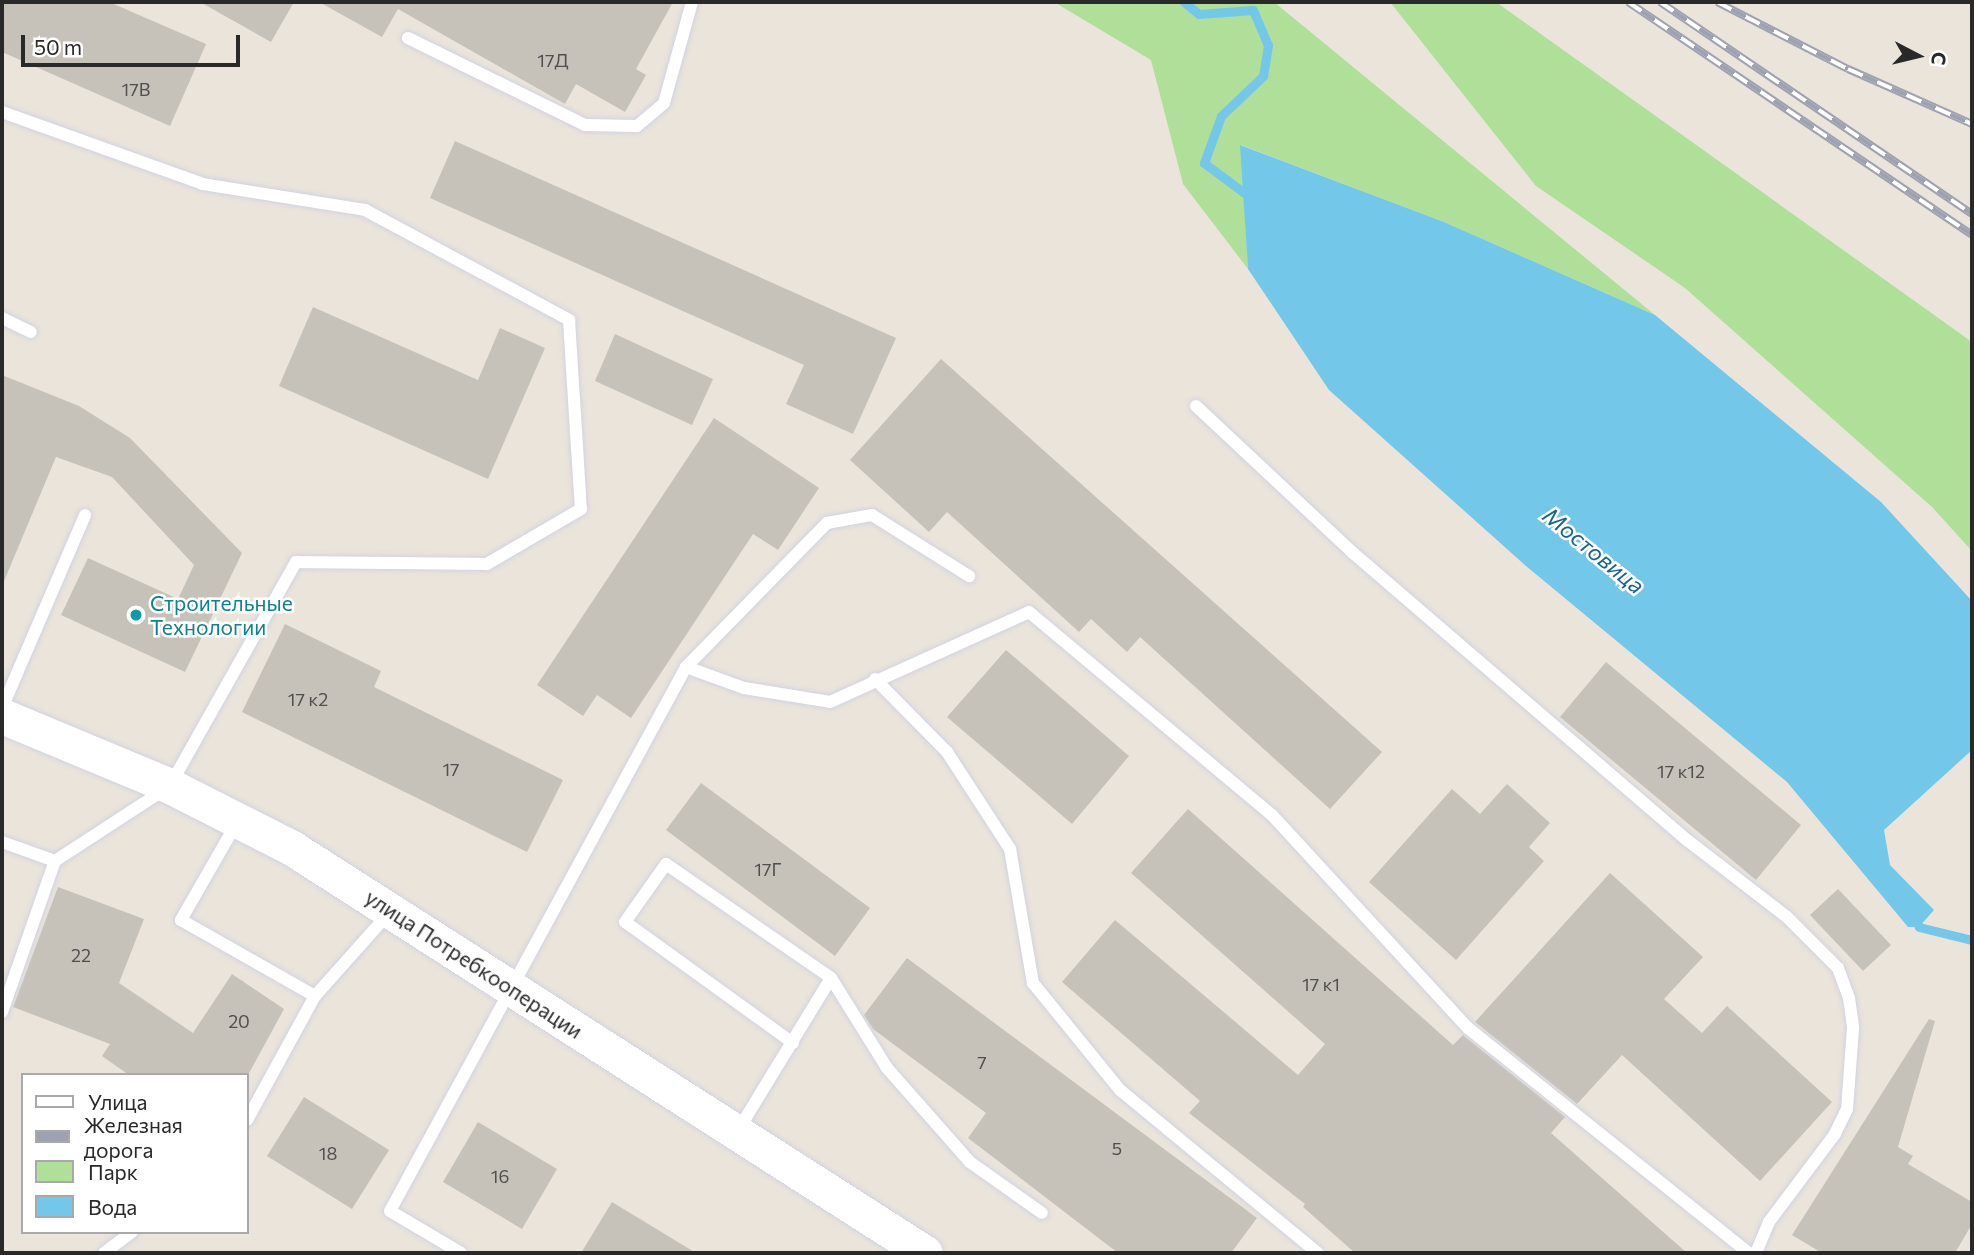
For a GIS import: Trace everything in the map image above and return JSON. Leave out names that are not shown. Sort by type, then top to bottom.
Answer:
[{"type":"main road","name":"улица Потребкооперации","points":[[2,716],[170,786],[238,821],[392,910],[734,1135],[925,1253]]},
{"type":"lane","points":[[408,38],[585,125],[637,127],[664,103],[692,2]]},
{"type":"lane","points":[[2,112],[203,184],[365,210],[569,320],[581,509],[486,564],[296,562],[170,786],[55,861],[2,1012]]},
{"type":"lane","points":[[2,318],[31,332]]},
{"type":"lane","points":[[1196,405],[1352,551],[1687,840],[1787,917],[1838,968],[1849,998],[1853,1028],[1847,1109],[1835,1134],[1769,1222],[1756,1253]]},
{"type":"lane","points":[[2,708],[85,515]]},
{"type":"lane","points":[[461,1253],[390,1211],[510,986],[686,667],[827,523],[872,515],[969,576]]},
{"type":"lane","points":[[686,667],[744,688],[830,702],[875,679],[1029,612],[1272,814],[1468,1028],[1749,1253]]},
{"type":"lane","points":[[875,679],[947,752],[1010,849],[1033,983],[1120,1090],[1318,1253]]},
{"type":"lane","points":[[238,821],[181,920],[315,996]]},
{"type":"lane","points":[[2,842],[55,861]]},
{"type":"lane","points":[[793,1043],[625,922],[666,864],[831,978],[887,1068],[970,1162],[1042,1213]]},
{"type":"lane","points":[[248,1118],[315,996],[392,910]]},
{"type":"lane","points":[[734,1135],[831,978]]},
{"type":"lane","points":[[104,1253],[129,1234]]},
{"type":"green space","points":[[1054,2],[1274,2],[1655,315],[1444,222],[1241,145],[1248,269],[1183,184],[1151,60]]},
{"type":"green space","points":[[1390,2],[1496,2],[1972,342],[1972,551],[1932,507],[1685,288],[1536,186]]},
{"type":"water","points":[[1240,145],[1444,222],[1655,315],[1881,502],[1972,601],[1972,750],[1884,830],[1890,865],[1934,910],[1919,927],[1908,927],[1787,782],[1526,566],[1329,390],[1248,269]]},
{"type":"building","points":[[2,2],[109,2],[206,44],[170,126],[2,52]]},
{"type":"building","points":[[200,2],[294,2],[271,42]]},
{"type":"building","points":[[319,2],[673,2],[636,69],[646,75],[625,112],[576,84],[565,104],[398,9],[382,37]]},
{"type":"building","points":[[455,141],[896,338],[853,434],[786,404],[804,365],[430,198]]},
{"type":"building","points":[[313,307],[478,380],[500,328],[545,348],[488,479],[279,386]]},
{"type":"building","points":[[615,334],[713,379],[692,425],[595,381]]},
{"type":"building","points":[[941,359],[1382,752],[1330,809],[1140,637],[1127,652],[1091,619],[1079,632],[947,512],[929,532],[850,460]]},
{"type":"building","points":[[2,375],[79,406],[130,438],[242,553],[185,672],[61,615],[88,558],[178,599],[194,565],[112,477],[56,457],[2,586]]},
{"type":"building","points":[[714,418],[819,488],[778,550],[753,534],[631,718],[597,695],[583,716],[537,685]]},
{"type":"building","points":[[285,624],[381,671],[374,687],[563,780],[527,852],[242,712]]},
{"type":"building","points":[[1006,650],[1129,756],[1072,824],[947,717]]},
{"type":"building","points":[[1606,662],[1801,825],[1756,880],[1560,717]]},
{"type":"building","points":[[701,783],[870,908],[835,956],[666,830]]},
{"type":"building","points":[[1507,784],[1550,823],[1529,847],[1544,861],[1456,960],[1369,882],[1452,789],[1480,814]]},
{"type":"building","points":[[1188,809],[1453,1045],[1463,1035],[1565,1117],[1551,1133],[1687,1253],[1355,1253],[1303,1207],[1305,1204],[1189,1113],[1200,1101],[1062,982],[1115,920],[1298,1075],[1325,1044],[1131,873]]},
{"type":"building","points":[[1610,873],[1703,957],[1664,999],[1702,1033],[1727,1006],[1832,1102],[1760,1181],[1622,1055],[1577,1104],[1475,1022]]},
{"type":"building","points":[[58,887],[144,919],[119,983],[193,1033],[232,974],[284,1009],[248,1075],[126,1073],[102,1056],[110,1044],[13,1007]]},
{"type":"building","points":[[1838,889],[1891,945],[1863,971],[1810,915]]},
{"type":"building","points":[[907,958],[1257,1218],[1231,1253],[1118,1253],[968,1138],[986,1113],[873,1029],[864,1015]]},
{"type":"building","points":[[1929,1019],[1935,1021],[1898,1147],[1913,1156],[1908,1164],[1972,1202],[1972,1224],[1955,1253],[1822,1253],[1792,1235]]},
{"type":"building","points":[[304,1097],[389,1150],[352,1209],[267,1156]]},
{"type":"building","points":[[478,1122],[557,1169],[522,1229],[443,1182]]},
{"type":"building","points":[[612,1202],[696,1253],[581,1253]]},
{"type":"waterway","name":"Мостовица","points":[[1184,2],[1199,14],[1253,10],[1268,45],[1263,76],[1221,116],[1204,163],[1243,192],[1254,192]]},
{"type":"waterway","name":"Мостовица","points":[[1914,917],[1919,927],[1972,940]]},
{"type":"railway","points":[[1628,2],[1972,235]]},
{"type":"railway","points":[[1660,2],[1972,214]]},
{"type":"railway","points":[[1717,2],[1848,69],[1972,124]]},
{"type":"place","name":"Строительные Технологии","points":[[136,615]]}]
